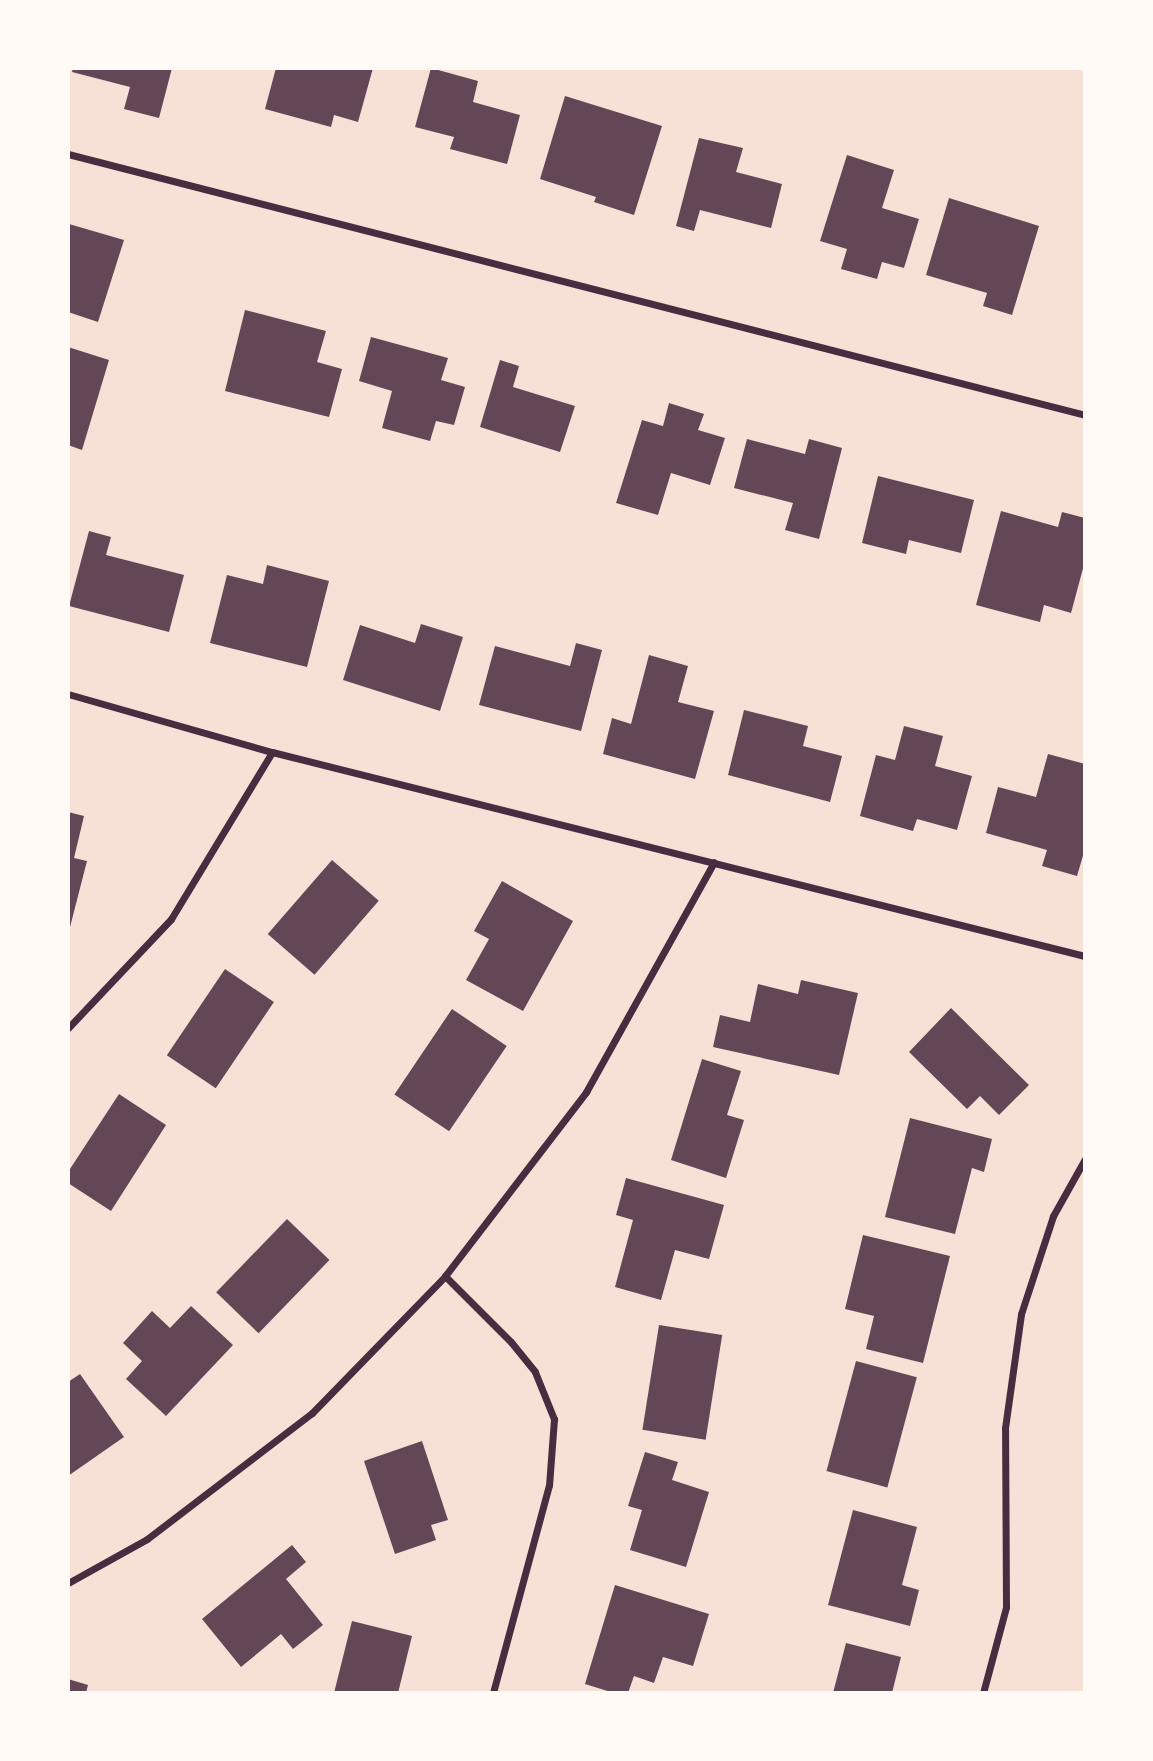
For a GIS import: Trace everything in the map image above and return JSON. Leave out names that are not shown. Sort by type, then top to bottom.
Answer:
[{"type":"street","points":[[68,154],[1085,415]]},
{"type":"street","points":[[68,694],[272,752],[1085,956]]},
{"type":"street","points":[[68,1028],[171,919],[272,752]]},
{"type":"street","points":[[68,1583],[147,1539],[312,1413],[445,1276],[586,1092],[714,862]]},
{"type":"street","points":[[983,1693],[1006,1607],[1005,1428],[1021,1314],[1053,1216],[1085,1158]]},
{"type":"street","points":[[445,1276],[511,1342],[536,1372],[554,1419],[550,1485],[493,1693]]},
{"type":"building","points":[[73,68],[172,68],[159,118],[124,109],[130,87],[72,72]]},
{"type":"building","points":[[276,68],[373,68],[358,122],[334,115],[331,127],[265,109]]},
{"type":"building","points":[[431,68],[478,81],[473,102],[520,115],[507,164],[450,149],[454,137],[415,127]]},
{"type":"building","points":[[565,96],[662,126],[634,215],[594,202],[596,197],[540,179]]},
{"type":"building","points":[[699,138],[743,148],[736,172],[782,184],[771,228],[700,210],[694,231],[676,226]]},
{"type":"building","points":[[847,155],[894,170],[882,208],[919,219],[904,268],[882,262],[877,279],[841,269],[847,249],[820,241]]},
{"type":"building","points":[[949,198],[1039,226],[1012,315],[983,306],[987,293],[926,275]]},
{"type":"building","points":[[69,224],[124,240],[98,322],[68,312]]},
{"type":"building","points":[[245,310],[326,331],[317,362],[342,369],[329,417],[225,391]]},
{"type":"building","points":[[371,337],[448,358],[441,380],[465,387],[454,425],[436,421],[430,441],[382,428],[392,391],[359,381]]},
{"type":"building","points":[[68,347],[109,360],[82,450],[68,445]]},
{"type":"building","points":[[500,360],[519,366],[513,387],[575,406],[560,452],[480,427]]},
{"type":"building","points":[[669,403],[704,414],[698,430],[725,438],[710,485],[671,473],[658,515],[616,503],[642,420],[663,426]]},
{"type":"building","points":[[747,439],[805,454],[809,439],[842,448],[819,539],[785,530],[793,503],[734,488]]},
{"type":"building","points":[[878,476],[974,500],[961,553],[909,540],[906,554],[862,543]]},
{"type":"building","points":[[1001,511],[1058,527],[1062,512],[1085,518],[1085,561],[1071,613],[1044,605],[1040,622],[976,605]]},
{"type":"building","points":[[89,531],[111,537],[106,555],[184,575],[169,632],[69,606]]},
{"type":"building","points":[[267,565],[329,581],[307,667],[210,643],[227,575],[263,584]]},
{"type":"building","points":[[421,624],[463,637],[440,711],[343,680],[360,625],[415,643]]},
{"type":"building","points":[[576,643],[602,650],[581,731],[479,705],[495,646],[570,666]]},
{"type":"building","points":[[649,655],[688,666],[678,702],[714,711],[695,779],[603,754],[612,718],[631,724]]},
{"type":"building","points":[[744,710],[808,726],[803,746],[842,756],[830,802],[728,775]]},
{"type":"building","points":[[904,726],[943,736],[935,766],[972,776],[957,830],[917,819],[913,831],[860,816],[876,755],[895,760]]},
{"type":"building","points":[[1048,754],[1085,764],[1085,849],[1077,876],[1042,866],[1047,850],[986,833],[998,787],[1036,797]]},
{"type":"building","points":[[68,812],[84,816],[74,858],[87,861],[69,931]]},
{"type":"building","points":[[332,860],[379,901],[314,975],[268,934]]},
{"type":"building","points":[[502,881],[573,921],[523,1011],[466,980],[489,939],[474,931]]},
{"type":"building","points":[[225,969],[274,1002],[216,1088],[167,1055]]},
{"type":"building","points":[[801,980],[858,993],[839,1075],[713,1047],[720,1015],[750,1022],[758,984],[798,994]]},
{"type":"building","points":[[951,1008],[1029,1085],[999,1115],[980,1096],[967,1109],[909,1052]]},
{"type":"building","points":[[452,1009],[507,1046],[449,1131],[394,1094]]},
{"type":"building","points":[[702,1059],[741,1071],[727,1115],[744,1120],[726,1178],[671,1160]]},
{"type":"building","points":[[119,1094],[166,1125],[111,1211],[68,1183],[68,1172]]},
{"type":"building","points":[[910,1118],[992,1139],[984,1172],[972,1168],[955,1234],[885,1217]]},
{"type":"building","points":[[626,1178],[724,1205],[709,1259],[675,1250],[661,1300],[615,1287],[633,1220],[616,1215]]},
{"type":"building","points":[[287,1219],[329,1260],[259,1333],[216,1292]]},
{"type":"building","points":[[863,1235],[950,1256],[923,1363],[866,1349],[874,1316],[845,1309]]},
{"type":"building","points":[[191,1306],[233,1345],[166,1416],[126,1379],[142,1361],[123,1343],[152,1311],[170,1328]]},
{"type":"building","points":[[659,1325],[722,1335],[706,1440],[642,1430]]},
{"type":"building","points":[[856,1361],[917,1377],[887,1487],[826,1471]]},
{"type":"building","points":[[80,1374],[124,1437],[68,1476],[68,1382]]},
{"type":"building","points":[[422,1441],[448,1520],[431,1525],[436,1540],[395,1554],[364,1461]]},
{"type":"building","points":[[645,1452],[678,1462],[672,1480],[709,1492],[686,1567],[630,1550],[642,1510],[628,1506]]},
{"type":"building","points":[[853,1510],[917,1527],[902,1585],[919,1590],[910,1626],[828,1605]]},
{"type":"building","points":[[292,1545],[306,1562],[286,1579],[323,1625],[293,1649],[281,1634],[241,1667],[202,1619]]},
{"type":"building","points":[[615,1585],[709,1614],[693,1666],[663,1657],[654,1683],[634,1676],[628,1693],[614,1693],[585,1684]]},
{"type":"building","points":[[352,1621],[412,1636],[398,1693],[334,1693]]},
{"type":"building","points":[[846,1643],[901,1657],[892,1693],[833,1693]]},
{"type":"building","points":[[68,1679],[88,1685],[86,1693],[68,1693]]}]
